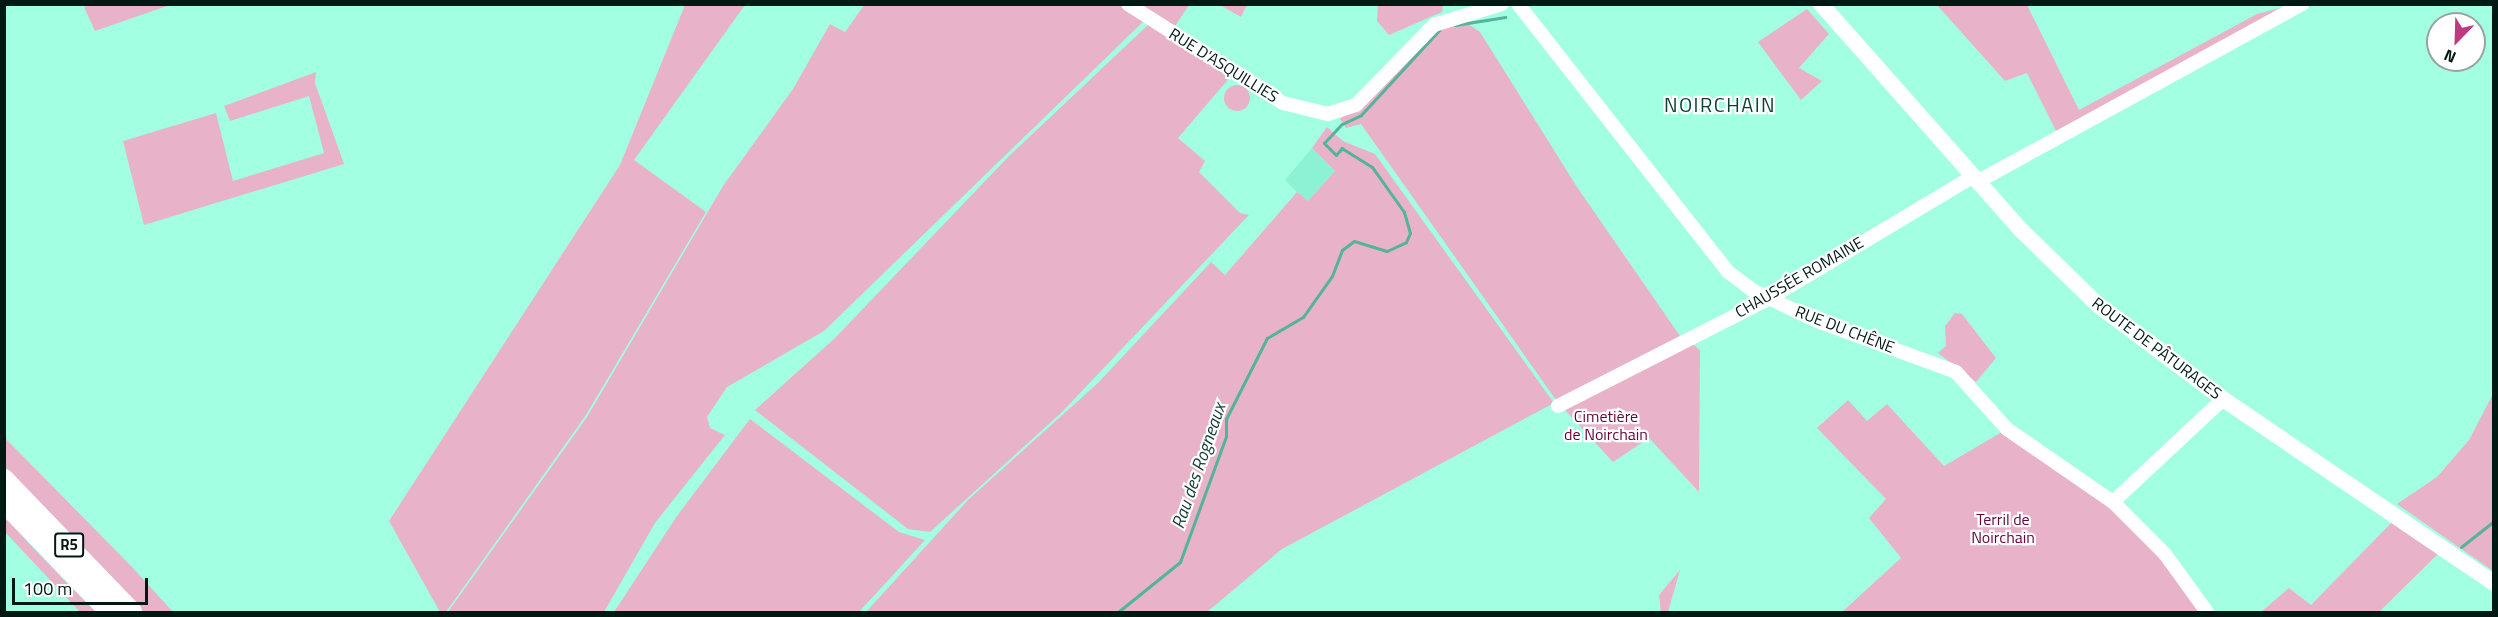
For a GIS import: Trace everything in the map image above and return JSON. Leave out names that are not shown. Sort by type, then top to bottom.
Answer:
[{"type":"highway","name":"R5","points":[[4,479],[132,612]]},
{"type":"highway","name":"R5","points":[[4,502],[110,612]]},
{"type":"main road","name":"ROUTE DE PÂTURAGES","points":[[1821,4],[1974,179],[2098,305],[2223,399],[2493,583]]},
{"type":"street","name":"RUE D'ASQUILLIES","points":[[1128,4],[1283,103],[1328,114],[1356,105],[1434,25],[1502,4]]},
{"type":"street","name":"RUE DU CHÊNE","points":[[1518,4],[1701,241],[1738,280],[1770,298],[1840,330],[1951,369],[2007,429],[2113,501],[2164,554],[2207,612]]},
{"type":"street","name":"CHAUSSÉE ROMAINE","points":[[1558,406],[1770,298],[1974,179],[2276,20],[2302,4]]},
{"type":"street","points":[[2113,501],[2223,399]]},
{"type":"shaded area","points":[[1312,148],[1335,171],[1307,202],[1285,180]]},
{"type":"green space","points":[[92,4],[170,5],[95,31],[84,7]]},
{"type":"green space","points":[[865,4],[1123,5],[1146,19],[824,331],[727,387],[707,417],[710,428],[725,435],[655,523],[604,612],[448,612],[587,417],[723,186],[793,89],[830,24],[845,32]]},
{"type":"green space","points":[[1378,4],[1443,5],[1442,12],[1389,35],[1377,21]]},
{"type":"green space","points":[[685,5],[745,5],[634,160],[706,212],[586,415],[446,612],[440,612],[389,521],[620,165]]},
{"type":"green space","points":[[1128,5],[1189,5],[1171,32]]},
{"type":"green space","points":[[1220,5],[1247,5],[1241,17]]},
{"type":"green space","points":[[1937,5],[2027,5],[2079,110],[2257,14],[2292,5],[2057,133],[2027,73],[2005,81]]},
{"type":"green space","points":[[1807,9],[1829,34],[1799,68],[1822,81],[1801,100],[1758,42]]},
{"type":"green space","points":[[1458,17],[1480,32],[1577,187],[1680,336],[1556,400],[1361,124],[1346,128],[1340,119],[1423,37]]},
{"type":"green space","points":[[1149,24],[1232,75],[1178,138],[1205,161],[1199,172],[1240,213],[1249,215],[1062,412],[930,532],[908,529],[755,410],[835,338],[1008,157]]},
{"type":"green space","points":[[316,72],[315,83],[344,164],[144,225],[123,141],[216,113],[233,181],[324,153],[309,96],[230,121],[224,106]]},
{"type":"green space","points":[[1237,85],[1246,89],[1250,98],[1246,107],[1237,111],[1228,107],[1224,98],[1228,89]]},
{"type":"green space","points":[[1327,127],[1343,141],[1375,154],[1554,403],[1282,549],[1207,612],[866,612],[968,500],[1098,383],[1211,262],[1225,275],[1297,192],[1308,201],[1335,171],[1312,148]]},
{"type":"green space","points":[[1955,313],[1962,314],[1996,358],[1976,382],[1938,353],[1946,346],[1945,326]]},
{"type":"green space","name":"Cimetière de Noirchain","points":[[1689,341],[1700,350],[1699,492],[1649,438],[1613,462],[1565,410]]},
{"type":"green space","points":[[2493,394],[2493,571],[2397,504],[2437,477],[2469,440]]},
{"type":"green space","name":"Terril de Noirchain","points":[[1848,400],[1867,421],[1887,404],[1944,466],[2007,429],[2113,502],[2207,612],[1842,612],[1901,558],[1869,518],[1886,499],[1817,428]]},
{"type":"green space","points":[[750,419],[899,532],[925,540],[859,612],[614,612],[677,516]]},
{"type":"green space","points":[[4,437],[173,612],[144,612],[5,467]]},
{"type":"green space","points":[[2397,517],[2443,549],[2379,612],[2261,612],[2289,588],[2311,605]]},
{"type":"green space","points":[[5,518],[96,612],[80,612],[5,532]]},
{"type":"green space","points":[[1680,570],[1668,612],[1661,612],[1659,595]]},
{"type":"waterway","name":"Rau des Rogneaux","points":[[1455,25],[1505,17]]},
{"type":"waterway","name":"Rau des Rogneaux","points":[[1118,612],[1180,562],[1226,436],[1226,419],[1267,338],[1303,317],[1332,276],[1342,250],[1354,241],[1387,251],[1406,242],[1410,233],[1404,212],[1372,167],[1342,148],[1336,155],[1324,143],[1342,124],[1361,115],[1440,29]]},
{"type":"waterway","points":[[2461,547],[2494,521]]},
{"type":"district","name":"NOIRCHAIN","points":[[1720,104]]}]
